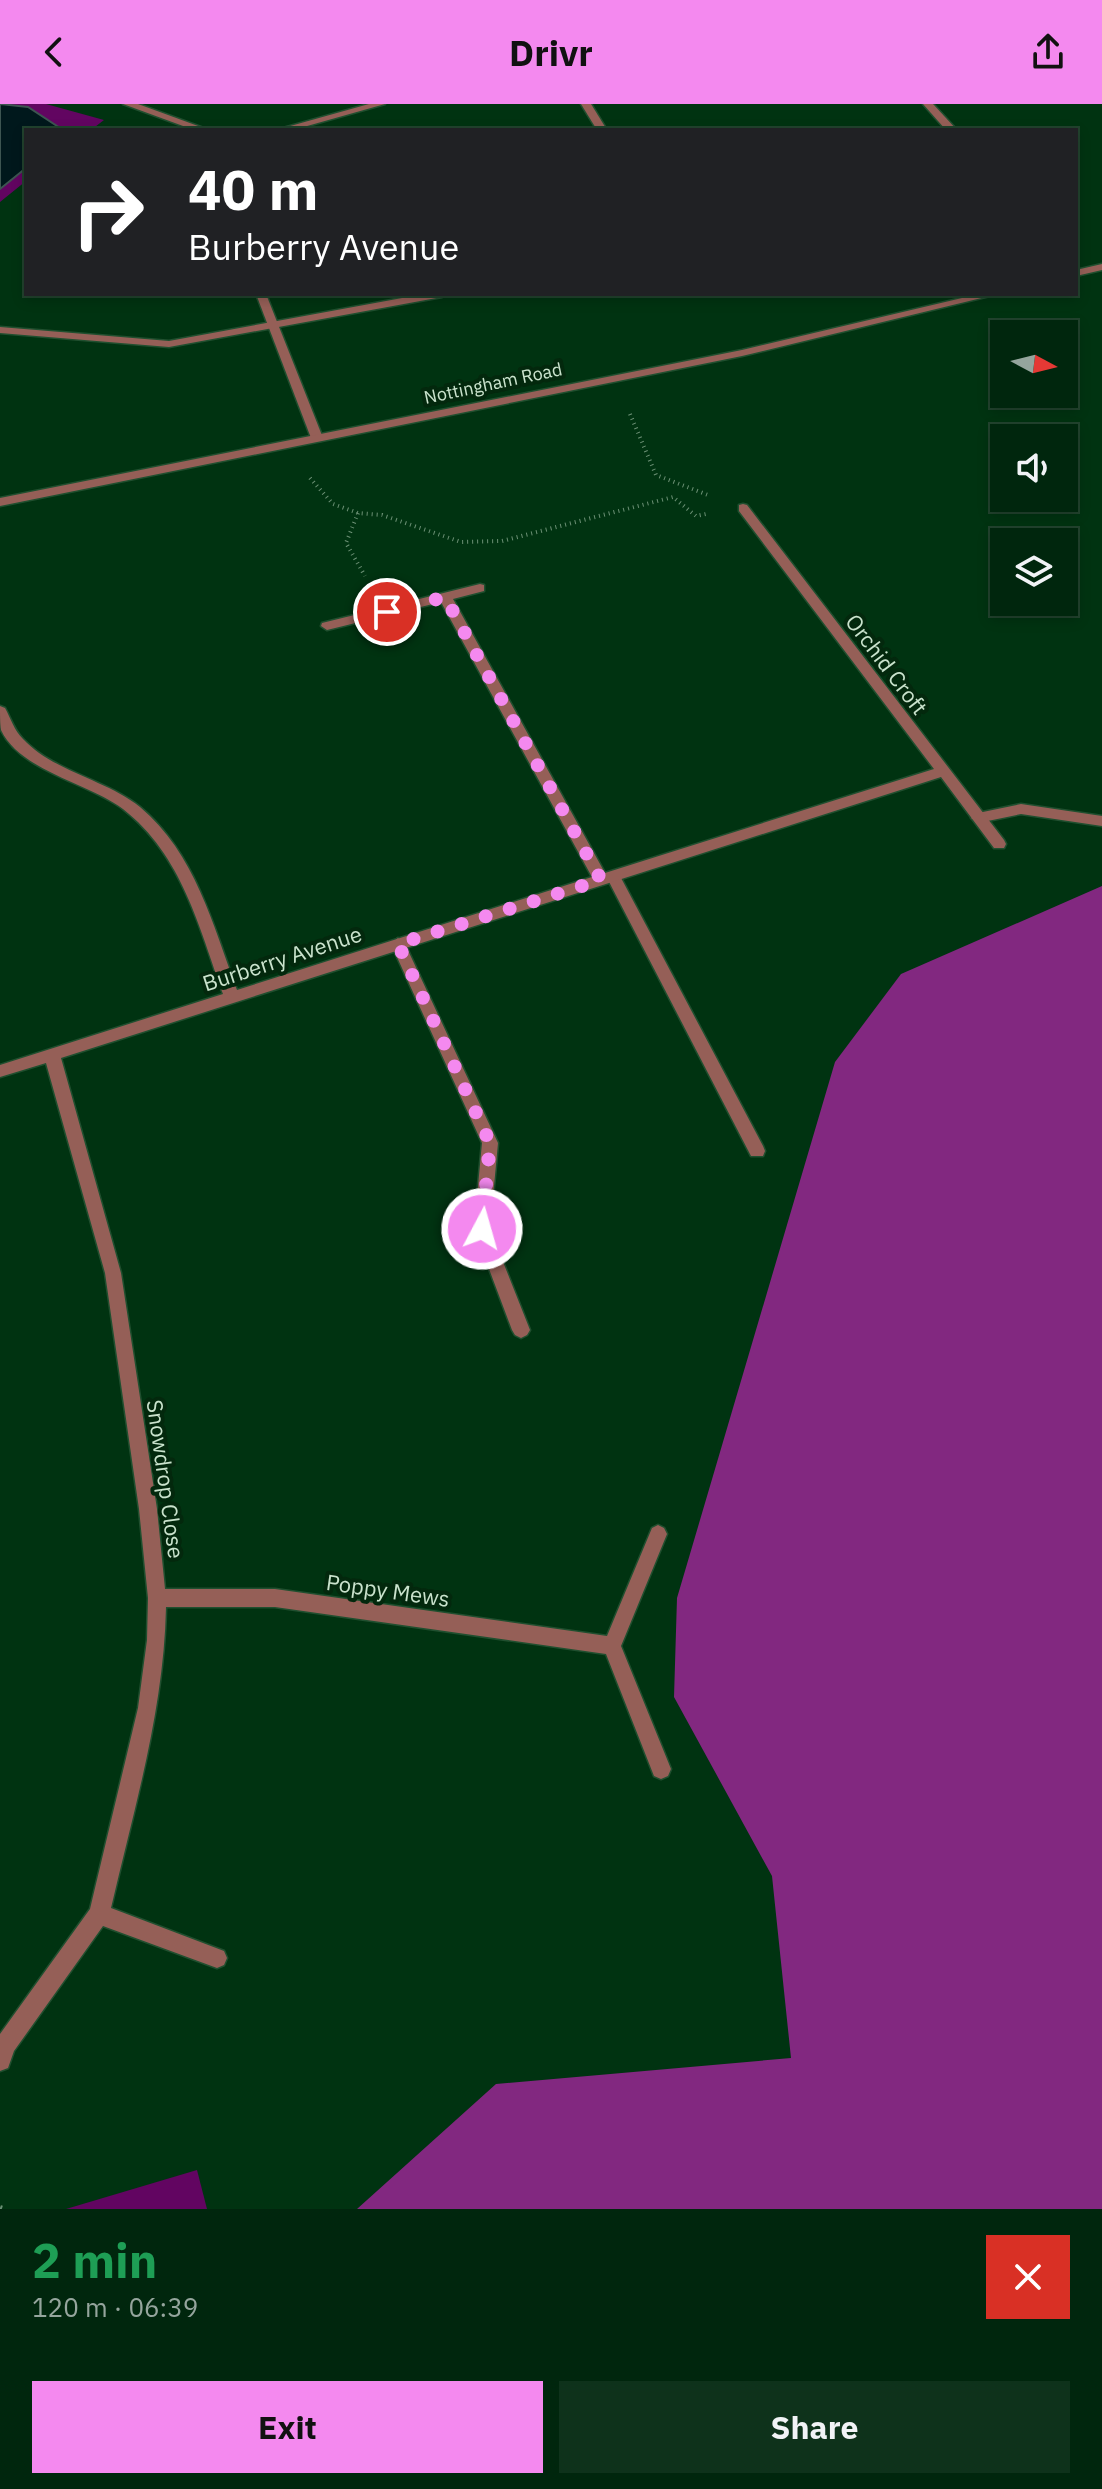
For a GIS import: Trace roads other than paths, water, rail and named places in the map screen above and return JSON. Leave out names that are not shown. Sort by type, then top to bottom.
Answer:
[{"type":"street","points":[[128,104],[198,128]]},
{"type":"street","points":[[289,128],[380,104]]},
{"type":"street","points":[[586,104],[601,128]]},
{"type":"street","points":[[928,104],[950,128]]},
{"type":"street","points":[[1078,273],[1102,267]]},
{"type":"street","points":[[262,296],[317,438]]},
{"type":"street","points":[[0,330],[169,344],[432,296]]},
{"type":"street","name":"Nottingham Road","points":[[0,502],[742,353],[984,296]]},
{"type":"street","name":"Orchid Croft","points":[[743,508],[999,844]]},
{"type":"street","points":[[327,626],[480,588]]},
{"type":"street","points":[[445,597],[607,878],[757,1151]]},
{"type":"street","points":[[0,711],[16,742],[40,761],[119,799],[157,831],[185,873],[232,997]]},
{"type":"street","name":"Burberry Avenue","points":[[0,1071],[944,771]]},
{"type":"street","points":[[978,818],[1021,809],[1102,821]]},
{"type":"street","points":[[398,944],[490,1143],[482,1229],[521,1330]]},
{"type":"street","name":"Snowdrop Close","points":[[0,2060],[5,2045],[99,1914],[148,1708],[157,1598],[148,1509],[113,1273],[52,1055]]},
{"type":"street","points":[[658,1534],[612,1646],[661,1769]]},
{"type":"street","name":"Poppy Mews","points":[[157,1598],[275,1598],[612,1646]]},
{"type":"street","points":[[99,1914],[217,1958]]},
{"type":"water","points":[[0,104],[28,107],[60,128],[24,128],[24,170],[0,189]]}]
